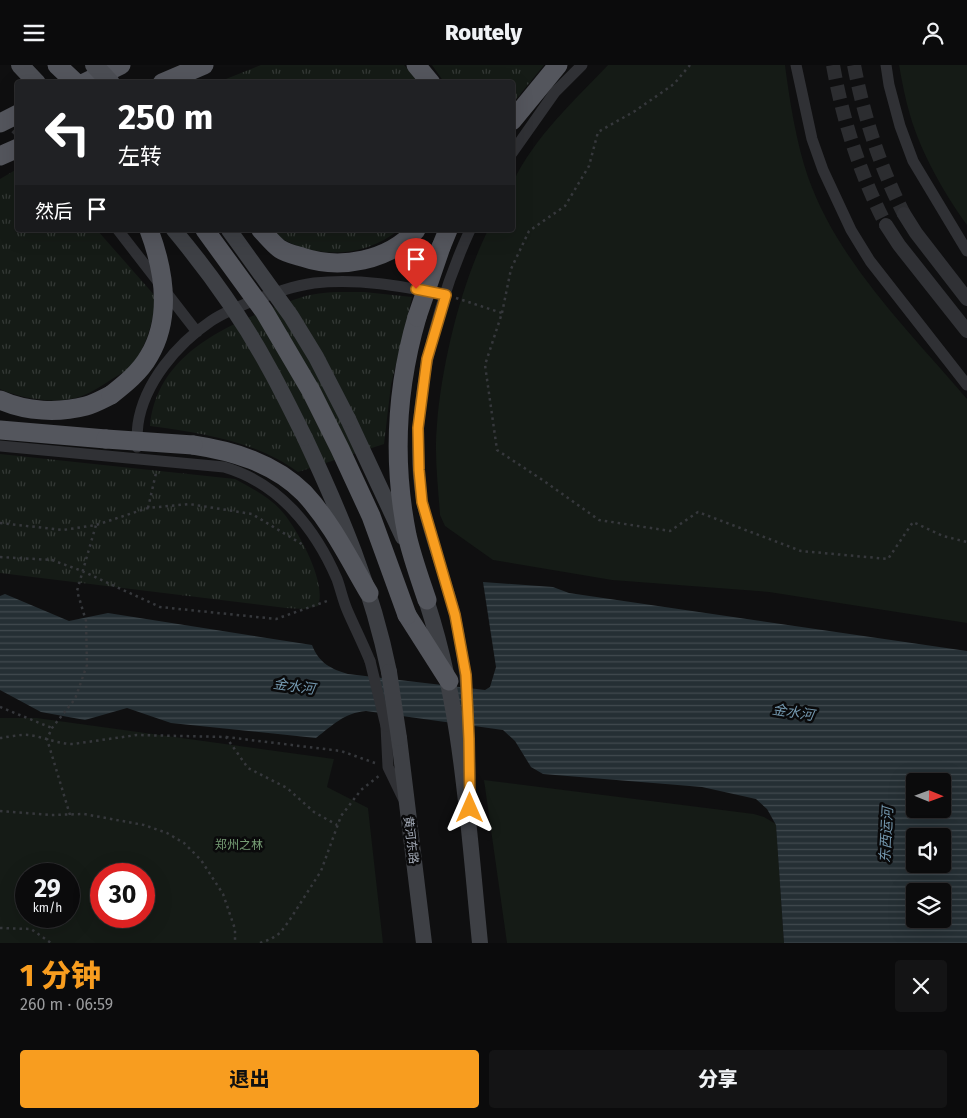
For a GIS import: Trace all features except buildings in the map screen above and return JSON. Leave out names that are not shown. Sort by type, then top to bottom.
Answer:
[{"type":"highway","points":[[56,65],[73,80]]},
{"type":"highway","points":[[90,80],[121,65]]},
{"type":"highway","points":[[169,80],[204,65]]},
{"type":"highway","points":[[416,65],[428,80]]},
{"type":"highway","points":[[515,117],[558,65]]},
{"type":"highway","points":[[0,123],[15,116]]},
{"type":"highway","points":[[0,400],[7,404],[31,409],[56,411],[87,406],[112,395],[130,380],[148,358],[157,340],[163,313],[162,277],[157,250],[150,232]]},
{"type":"highway","points":[[206,232],[264,311],[311,391],[371,516],[407,615],[457,678]]},
{"type":"highway","points":[[263,232],[281,249],[313,261],[331,264],[344,264],[365,260],[390,251],[412,235]]},
{"type":"highway","points":[[427,601],[408,536],[397,448],[402,383],[408,349],[447,232]]},
{"type":"highway","points":[[0,430],[192,445],[215,448],[258,462],[277,472],[303,493],[333,531],[369,593]]},
{"type":"main road","points":[[94,65],[108,80]]},
{"type":"main road","points":[[21,66],[35,80]]},
{"type":"main road","name":"黄河东路","points":[[176,232],[212,279],[267,364],[305,438],[341,515],[369,593],[382,638],[389,672],[424,943]]},
{"type":"main road","points":[[230,232],[291,316],[316,357],[348,419],[406,542],[457,678],[480,943]]},
{"type":"street","points":[[515,149],[555,92],[582,65]]},
{"type":"street","points":[[796,65],[812,139],[822,170],[851,230],[870,261],[967,385]]},
{"type":"street","points":[[886,65],[888,85],[900,127],[913,161],[931,194],[967,251]]},
{"type":"street","points":[[904,214],[916,233],[967,299]]},
{"type":"street","points":[[886,225],[967,331]]},
{"type":"street","points":[[120,232],[197,332]]},
{"type":"street","points":[[457,678],[455,615],[422,502],[418,428],[427,359],[455,265],[469,232]]},
{"type":"street","points":[[136,459],[138,424],[148,393],[162,369],[178,348],[212,320],[237,307],[270,294],[313,283],[375,282],[446,295]]},
{"type":"street","points":[[0,446],[224,467],[269,488],[293,509],[318,541],[337,580],[347,610],[370,661],[386,726],[388,767],[407,807]]},
{"type":"path","points":[[690,65],[674,84],[635,111],[598,132],[589,166],[565,206],[530,231],[511,269],[502,313],[485,365],[497,451],[600,520],[670,531],[698,512],[801,551],[888,559],[913,522],[943,536],[967,542]]},
{"type":"path","points":[[446,295],[502,313]]},
{"type":"path","points":[[148,508],[159,461]]},
{"type":"path","points":[[0,523],[63,531],[96,525],[148,508],[189,504],[252,514],[304,546],[321,547]]},
{"type":"path","points":[[70,815],[47,739],[52,728],[75,699],[87,665],[86,621],[77,591],[96,525]]},
{"type":"path","points":[[0,557],[52,560],[82,571],[160,607],[276,619],[330,599]]},
{"type":"path","points":[[0,707],[52,728]]},
{"type":"path","points":[[0,738],[26,735],[63,744],[73,744],[137,735],[226,737],[340,751],[388,767]]},
{"type":"path","points":[[226,737],[248,768],[281,785],[314,812],[337,825]]},
{"type":"path","points":[[260,943],[280,933],[297,910],[321,871],[340,816],[361,790],[388,767]]},
{"type":"path","points":[[0,811],[84,814],[144,825],[168,833],[184,843],[201,861],[223,894],[235,929],[235,943]]},
{"type":"path","points":[[0,928],[31,929],[51,943]]},
{"type":"green space","points":[[261,65],[404,65],[418,80],[224,80]]},
{"type":"green space","points":[[432,65],[544,65],[515,101],[515,80],[443,80]]},
{"type":"green space","points":[[608,65],[785,65],[791,108],[808,177],[821,208],[837,238],[877,294],[967,399],[967,623],[769,592],[612,580],[493,560],[445,526],[440,515],[436,435],[443,375],[461,299],[487,232],[515,232],[515,178],[532,149]]},
{"type":"green space","points":[[899,65],[967,65],[967,225],[950,200],[920,144],[908,109]]},
{"type":"green space","points":[[15,170],[15,232],[99,232],[156,297],[146,339],[132,365],[123,373],[82,396],[63,400],[41,400],[19,396],[0,389],[0,179]]},
{"type":"green space","points":[[271,232],[396,232],[384,240],[367,247],[334,253],[300,247],[283,240]]},
{"type":"green space","points":[[364,292],[412,297],[391,385],[384,444],[298,472],[282,461],[227,440],[208,435],[150,426],[155,403],[163,383],[175,366],[190,351],[208,339],[247,318],[299,298],[324,293]]},
{"type":"green space","points":[[0,454],[235,479],[268,499],[280,509],[291,523],[304,546],[315,572],[320,596],[318,606],[304,609],[286,608],[0,573]]},
{"type":"green space","name":"郑州之林","points":[[0,718],[37,718],[334,759],[327,787],[368,808],[383,943],[0,943]]},
{"type":"green space","points":[[484,780],[754,814],[764,817],[776,824],[784,943],[507,943]]},
{"type":"water","points":[[483,582],[553,587],[569,593],[967,651],[967,943],[784,943],[776,825],[767,809],[756,799],[702,787],[543,774],[531,767],[515,741],[503,730],[366,711],[345,717],[316,738],[171,723],[127,708],[85,720],[41,712],[0,690],[0,596],[5,594],[69,621],[108,613],[312,645],[322,661],[336,670],[348,674],[485,690],[490,687],[496,667]]},
{"type":"tunnel","points":[[833,65],[847,127],[860,167],[886,225]]},
{"type":"tunnel","points":[[854,65],[874,141],[887,178],[904,214]]},
{"type":"tunnel","points":[[3,117],[15,128]]},
{"type":"route","points":[[416,289],[446,295],[427,359],[418,428],[419,470],[422,502],[455,615],[466,675],[470,808]]},
{"type":"water label","name":"金水河","points":[[294,686]]},
{"type":"water label","name":"金水河","points":[[793,712]]},
{"type":"water label","name":"东西运河","points":[[886,835]]}]
